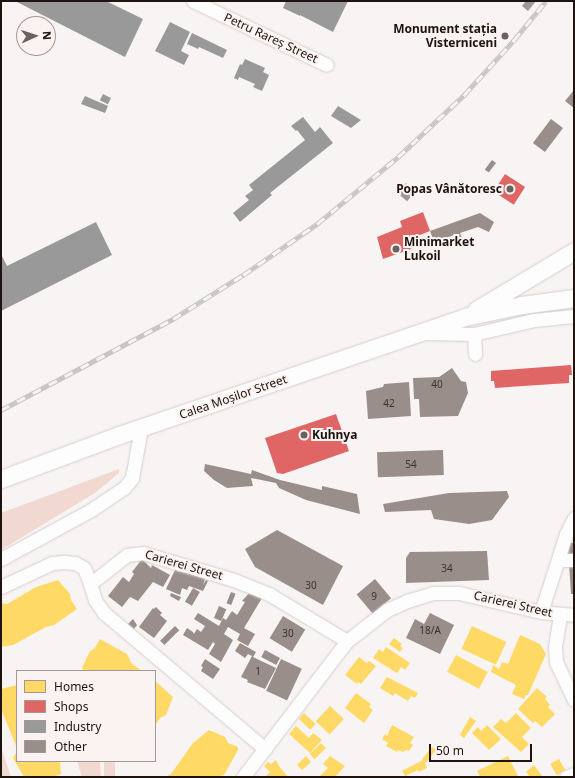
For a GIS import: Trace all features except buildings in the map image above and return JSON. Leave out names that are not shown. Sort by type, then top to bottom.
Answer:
[{"type":"main road","points":[[465,317],[574,252]]},
{"type":"main road","points":[[465,317],[522,305],[574,298]]},
{"type":"main road","name":"Calea Moșilor Street","points":[[1,479],[141,428],[465,317]]},
{"type":"street","name":"Petru Rareș Street","points":[[193,1],[327,64]]},
{"type":"street","points":[[416,333],[474,334],[534,320],[574,316]]},
{"type":"street","points":[[474,334],[475,354]]},
{"type":"street","points":[[1,559],[91,510],[124,488],[132,478],[141,428]]},
{"type":"street","points":[[541,612],[566,534],[574,518]]},
{"type":"street","name":"Carierei Street","points":[[90,584],[127,555],[144,553],[234,580],[269,594],[347,641]]},
{"type":"street","points":[[558,560],[574,560]]},
{"type":"street","points":[[1,588],[52,563],[75,563],[84,568],[95,600],[104,613],[265,749]]},
{"type":"street","name":"Carierei Street","points":[[243,777],[347,641],[387,610],[407,600],[433,593],[459,593],[541,612],[560,615],[574,615]]},
{"type":"street","points":[[560,615],[555,647],[556,662],[574,700]]},
{"type":"street","points":[[566,777],[574,774]]},
{"type":"shaded area","points":[[119,469],[119,473],[95,493],[1,550],[1,513]]},
{"type":"shaded area","points":[[1,747],[11,777],[1,777]]},
{"type":"shaded area","points":[[77,762],[100,762],[101,777],[82,777]]},
{"type":"shaded area","points":[[104,762],[115,762],[115,777],[104,777]]},
{"type":"railway","points":[[1,410],[173,319],[243,275],[317,224],[398,157],[464,95],[514,40],[546,1]]},
{"type":"place","name":"Monument stația Visterniceni","points":[[505,36]]},
{"type":"place","name":"Popas Vânătoresc","points":[[510,189]]},
{"type":"place","name":"Minimarket Lukoil","points":[[396,249]]},
{"type":"place","name":"Kuhnya","points":[[304,435]]}]
